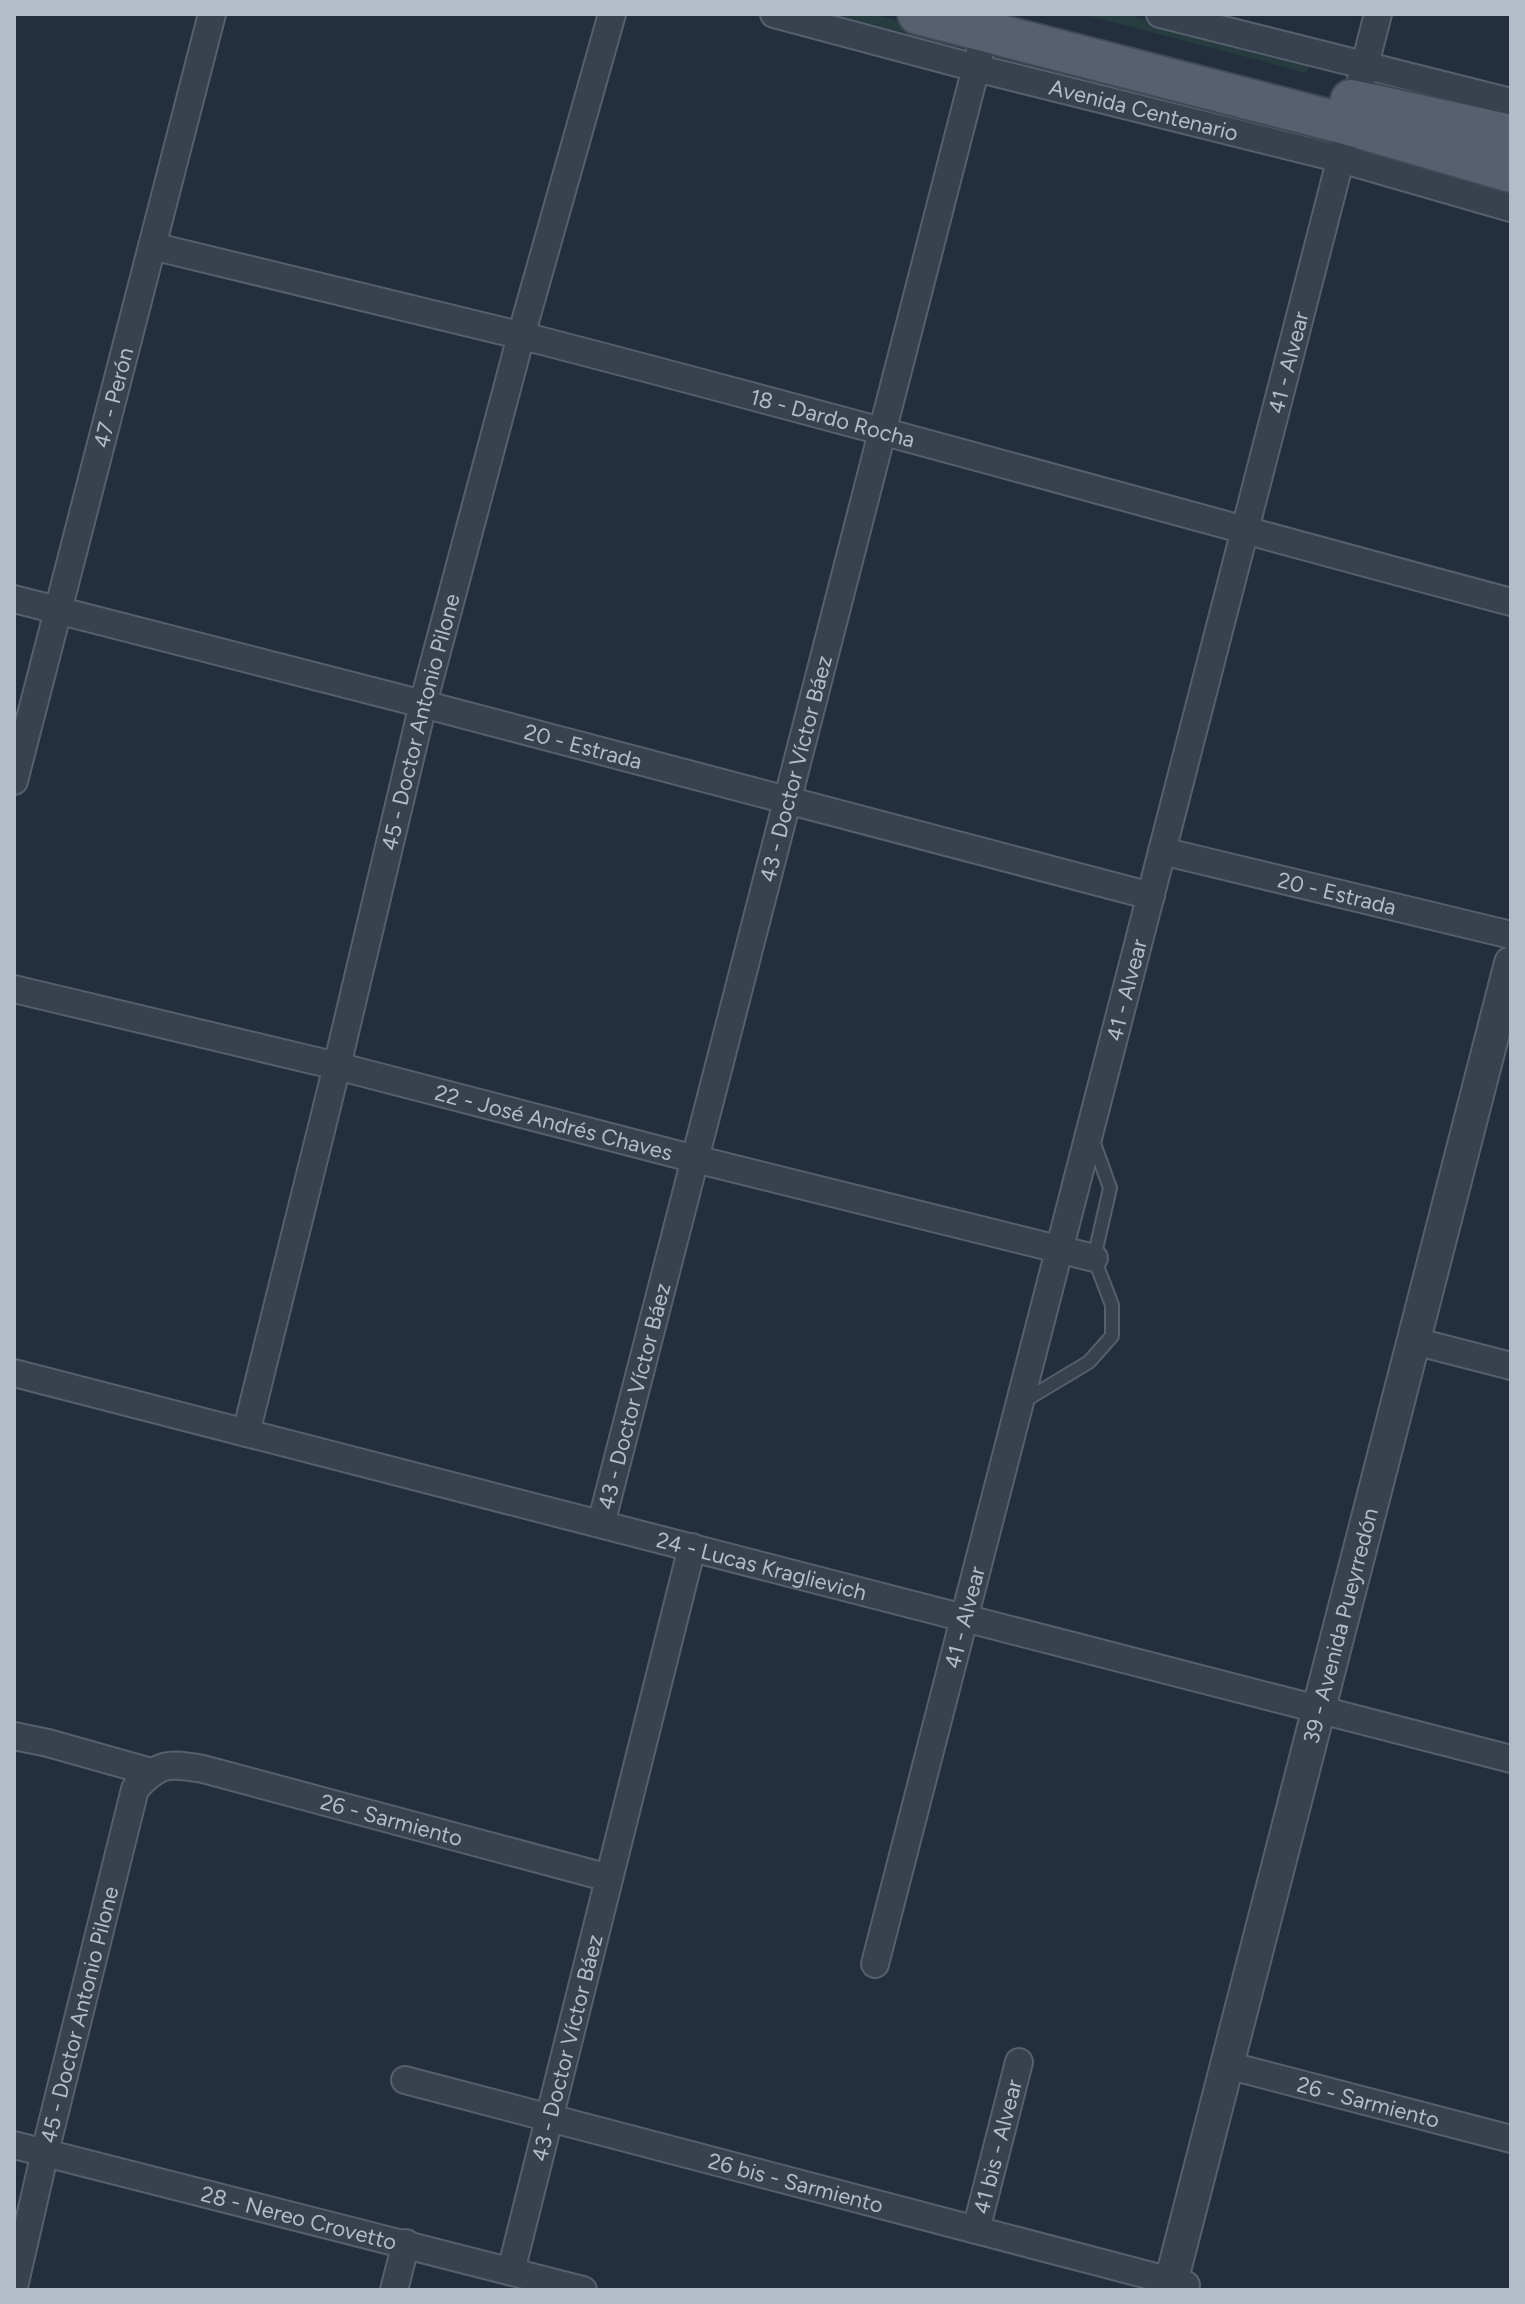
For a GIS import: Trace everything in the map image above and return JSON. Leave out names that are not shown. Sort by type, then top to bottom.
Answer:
[{"type":"main road","name":"Avenida Centenario","points":[[918,14],[1353,113],[1511,135]]},
{"type":"main road","name":"Avenida Centenario","points":[[1353,113],[1511,172]]},
{"type":"street","name":"47 - Perón","points":[[14,781],[212,14]]},
{"type":"street","name":"45 - Doctor Antonio Pilone","points":[[246,1433],[423,704],[521,336],[612,14]]},
{"type":"street","name":"Avenida Centenario","points":[[774,14],[991,32]]},
{"type":"street","name":"Avenida Centenario","points":[[1160,14],[1353,113],[1511,208]]},
{"type":"street","name":"41 - Alvear","points":[[875,1964],[1378,14]]},
{"type":"street","name":"43 - Doctor Víctor Báez","points":[[601,1524],[882,431],[991,32]]},
{"type":"street","name":"Avenida Centenario","points":[[1353,113],[1511,102]]},
{"type":"street","name":"18 - Dardo Rocha","points":[[152,246],[521,336],[1511,602]]},
{"type":"street","name":"20 - Estrada","points":[[14,599],[1151,896]]},
{"type":"street","name":"20 - Estrada","points":[[1162,851],[1511,935]]},
{"type":"street","name":"39 - Avenida Pueyrredón","points":[[1422,1343],[1509,976]]},
{"type":"street","name":"22 - José Andrés Chaves","points":[[14,989],[337,1066],[1094,1258]]},
{"type":"street","name":"39 - Avenida Pueyrredón","points":[[1178,2287],[1422,1343],[1511,1024]]},
{"type":"street","points":[[1422,1343],[1511,1366]]},
{"type":"street","name":"24 - Lucas Kraglievich","points":[[14,1373],[1511,1759]]},
{"type":"street","name":"43 - Doctor Víctor Báez","points":[[511,2271],[692,1547]]},
{"type":"street","name":"26 - Sarmiento","points":[[14,1736],[162,1768],[203,1769],[609,1878]]},
{"type":"street","name":"45 - Doctor Antonio Pilone","points":[[14,2287],[135,1789],[162,1768]]},
{"type":"street","name":"41 bis - Alvear","points":[[976,2230],[1019,2062]]},
{"type":"street","name":"26 - Sarmiento","points":[[1234,2067],[1511,2139]]},
{"type":"street","name":"26 bis - Sarmiento","points":[[405,2080],[976,2230],[1178,2287]]},
{"type":"street","name":"28 - Nereo Crovetto","points":[[14,2145],[583,2290]]},
{"type":"street","points":[[394,2290],[406,2243]]},
{"type":"lane","points":[[1019,1404],[1089,1362],[1112,1336],[1112,1305],[1094,1258],[1110,1188],[1090,1131]]},
{"type":"green space","points":[[831,14],[873,14],[937,31],[935,41]]},
{"type":"green space","points":[[1082,14],[1125,14],[1310,63],[1307,73]]}]
